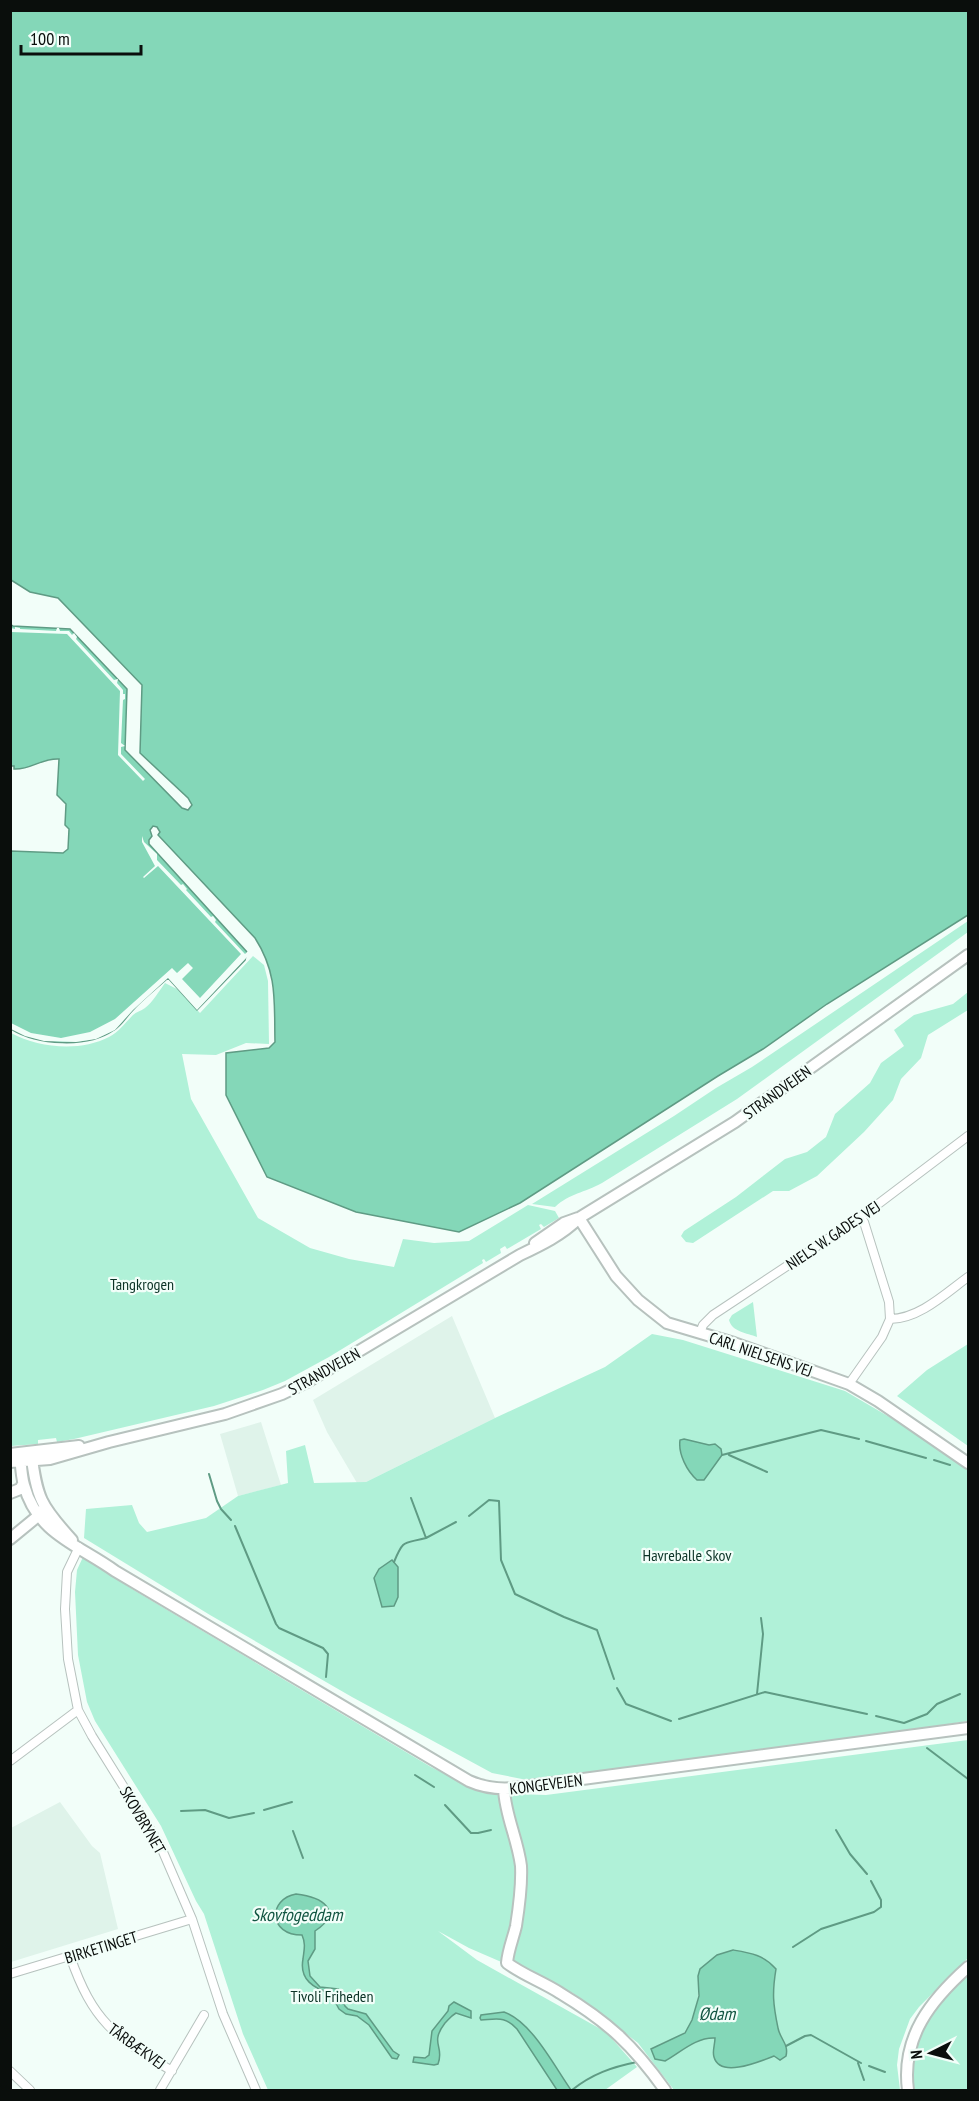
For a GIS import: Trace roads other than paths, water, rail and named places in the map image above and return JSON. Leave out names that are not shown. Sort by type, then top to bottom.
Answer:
[{"type":"street","name":"STRANDVEJEN","points":[[21,1457],[110,1442],[225,1414],[282,1394],[307,1382],[520,1255],[545,1243],[568,1229],[579,1218],[735,1122],[969,955]]},
{"type":"street","name":"NIELS W. GADES VEJ","points":[[700,1333],[703,1325],[713,1315],[861,1217],[969,1136]]},
{"type":"street","points":[[849,1384],[882,1337],[890,1319],[889,1302],[861,1217]]},
{"type":"street","name":"CARL NIELSENS VEJ","points":[[579,1218],[616,1276],[638,1300],[667,1323],[849,1384],[969,1463]]},
{"type":"street","points":[[890,1319],[901,1319],[915,1314],[969,1277]]},
{"type":"street","points":[[21,1457],[23,1484],[38,1516],[66,1542],[79,1547]]},
{"type":"street","points":[[21,1457],[41,1502],[79,1547]]},
{"type":"street","points":[[10,1493],[20,1489],[23,1484]]},
{"type":"street","points":[[10,1539],[38,1516],[41,1511],[41,1502]]},
{"type":"street","name":"SKOVBRYNET","points":[[79,1547],[67,1572],[65,1609],[68,1659],[78,1710],[160,1845],[192,1919],[223,2014],[256,2091]]},
{"type":"street","name":"KONGEVEJEN","points":[[79,1547],[115,1571],[469,1781],[485,1787],[504,1789],[969,1728]]},
{"type":"street","points":[[10,1761],[78,1710]]},
{"type":"street","points":[[504,1789],[504,1799],[516,1840],[520,1866],[518,1908],[507,1963],[606,2023],[637,2053],[665,2091]]},
{"type":"street","name":"BIRKETINGET","points":[[10,1974],[192,1919]]},
{"type":"street","name":"TÅRBÆKVEJ","points":[[70,1956],[83,1991],[103,2022],[119,2038],[172,2071]]},
{"type":"street","points":[[908,2091],[907,2063],[921,2023],[942,1991],[969,1967]]},
{"type":"street","points":[[160,2091],[204,2015]]},
{"type":"street","points":[[10,2071],[30,2091]]},
{"type":"water","points":[[11,11],[968,11],[968,915],[827,1004],[763,1049],[520,1203],[459,1232],[356,1212],[267,1177],[226,1095],[226,1053],[269,1048],[275,1042],[273,988],[268,964],[255,938],[158,835],[160,832],[157,827],[153,826],[150,830],[152,836],[149,844],[247,952],[245,960],[197,1010],[168,978],[119,1026],[103,1036],[62,1043],[34,1039],[11,1029],[11,851],[63,853],[68,849],[69,829],[65,825],[66,804],[57,795],[59,759],[47,760],[20,769],[14,769],[14,766],[11,766],[10,624],[70,629],[127,689],[125,750],[182,808],[188,810],[192,805],[188,798],[140,753],[142,685],[58,598],[30,592],[11,580]]},
{"type":"water","points":[[680,1440],[709,1445],[715,1444],[721,1449],[722,1455],[704,1480],[697,1480],[684,1462],[680,1451]]},
{"type":"water","points":[[392,1560],[398,1567],[398,1597],[394,1606],[382,1607],[374,1578],[379,1569]]},
{"type":"water","name":"Skovfogeddam","points":[[296,1894],[314,1898],[326,1906],[329,1911],[324,1924],[315,1931],[315,1949],[308,1961],[310,1976],[320,1987],[338,1989],[348,2009],[366,2014],[393,2051],[399,2055],[397,2059],[392,2058],[369,2025],[357,2016],[346,2014],[339,2009],[331,1994],[314,1986],[306,1978],[302,1966],[304,1941],[302,1935],[283,1929],[276,1916],[280,1903]]},
{"type":"water","name":"Ødam","points":[[733,1950],[762,1958],[776,1969],[774,2005],[779,2032],[786,2048],[786,2056],[780,2060],[774,2056],[741,2067],[724,2067],[714,2057],[715,2038],[708,2038],[695,2042],[665,2061],[655,2059],[651,2049],[685,2033],[692,2020],[699,1996],[700,1969],[717,1955]]},
{"type":"water","points":[[454,2002],[471,2011],[471,2018],[456,2013],[445,2023],[438,2036],[440,2058],[438,2064],[413,2062],[414,2057],[425,2058],[429,2055],[432,2031]]},
{"type":"water","points":[[504,2012],[514,2017],[533,2035],[571,2090],[557,2090],[513,2025],[501,2019],[481,2020],[480,2018],[481,2015]]},
{"type":"waterway","points":[[722,1455],[821,1430],[859,1439]]},
{"type":"waterway","points":[[866,1441],[926,1458]]},
{"type":"waterway","points":[[729,1455],[767,1472]]},
{"type":"waterway","points":[[934,1460],[950,1465]]},
{"type":"waterway","points":[[209,1474],[217,1501],[231,1520]]},
{"type":"waterway","points":[[411,1498],[426,1538],[456,1522]]},
{"type":"waterway","points":[[469,1516],[489,1500],[499,1501],[501,1560],[515,1594],[597,1630],[614,1679]]},
{"type":"waterway","points":[[235,1526],[276,1624],[279,1628],[323,1648],[328,1654],[326,1677]]},
{"type":"waterway","points":[[394,1562],[403,1545],[426,1538]]},
{"type":"waterway","points":[[757,1694],[763,1634],[761,1618]]},
{"type":"waterway","points":[[617,1688],[626,1704],[671,1721]]},
{"type":"waterway","points":[[679,1719],[765,1692],[867,1714]]},
{"type":"waterway","points":[[876,1716],[904,1723],[927,1714],[937,1704],[960,1694]]},
{"type":"waterway","points":[[927,1748],[968,1779]]},
{"type":"waterway","points":[[415,1775],[434,1787]]},
{"type":"waterway","points":[[264,1810],[292,1802]]},
{"type":"waterway","points":[[445,1805],[471,1833],[491,1830]]},
{"type":"waterway","points":[[181,1811],[205,1810],[229,1818],[254,1813]]},
{"type":"waterway","points":[[836,1830],[850,1854],[867,1874]]},
{"type":"waterway","points":[[293,1831],[303,1858]]},
{"type":"waterway","points":[[793,1947],[821,1929],[874,1912],[881,1907],[881,1900],[871,1881]]},
{"type":"waterway","points":[[786,2046],[811,2035],[861,2063]]},
{"type":"waterway","points":[[572,2090],[603,2072],[637,2062]]},
{"type":"waterway","points":[[858,2063],[864,2080]]},
{"type":"waterway","points":[[869,2066],[885,2072]]},
{"type":"park label","name":"Tangkrogen","points":[[142,1284]]},
{"type":"park label","name":"Havreballe Skov","points":[[687,1555]]},
{"type":"park label","name":"Tivoli Friheden","points":[[332,1996]]}]
